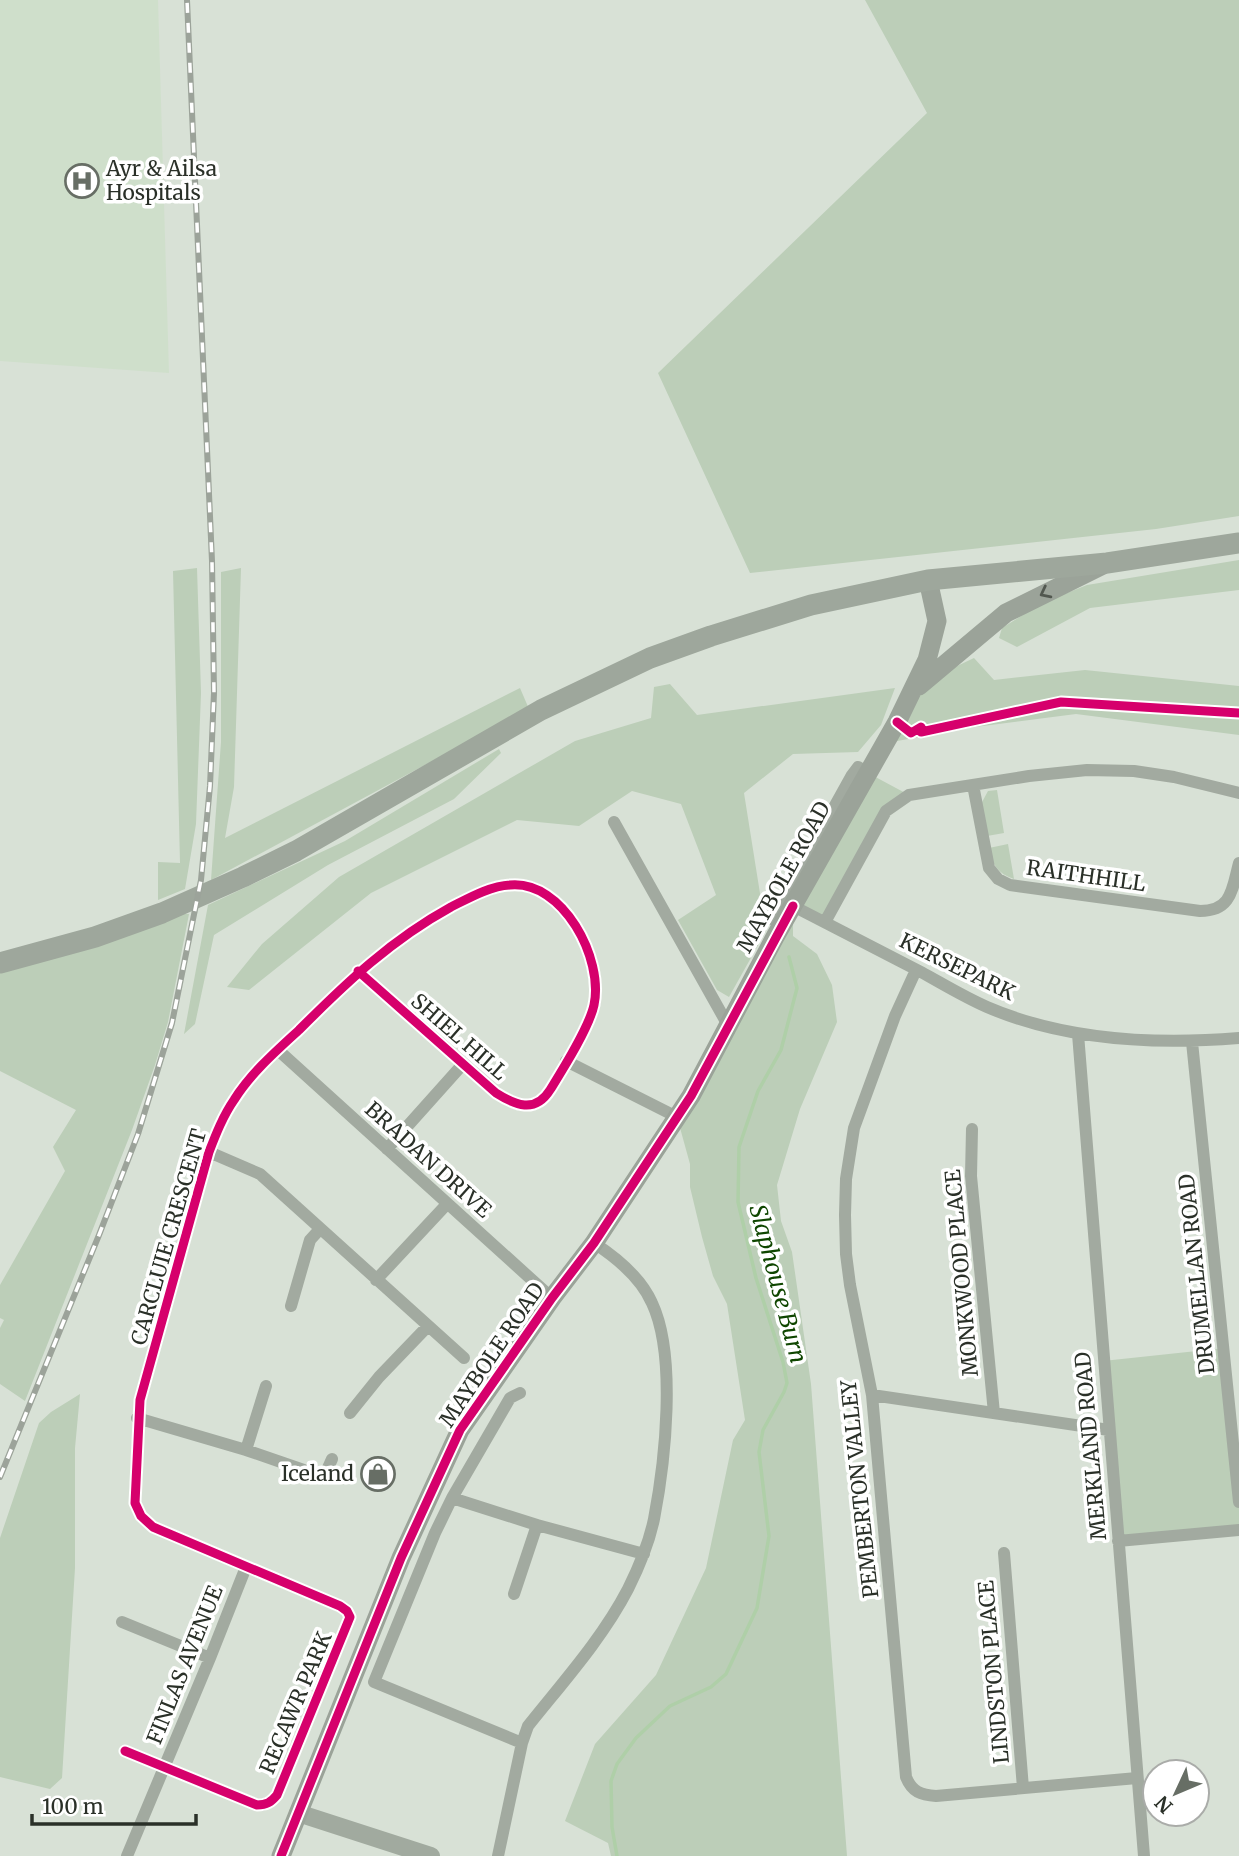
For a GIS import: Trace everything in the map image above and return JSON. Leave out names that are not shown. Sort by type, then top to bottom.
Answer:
[{"type":"highway","points":[[0,963],[94,937],[162,913],[243,877],[296,851],[541,710],[650,658],[711,636],[811,605],[928,580],[1107,563],[1239,543]]},
{"type":"main road","name":"MAYBOLE ROAD","points":[[912,692],[1006,613],[1107,563]]},
{"type":"main road","name":"MAYBOLE ROAD","points":[[281,1856],[401,1558],[460,1430],[551,1298],[594,1242],[677,1117],[897,722],[927,660],[937,621],[928,580]]},
{"type":"street","points":[[782,925],[772,919],[852,775],[858,767],[868,773]]},
{"type":"street","points":[[825,922],[886,811],[909,795],[1087,770],[1134,771],[1174,777],[1239,793]]},
{"type":"street","name":"RAITHHILL","points":[[973,785],[989,868],[998,878],[1010,885],[1213,911],[1223,905],[1230,896],[1239,863]]},
{"type":"street","points":[[614,822],[729,1027]]},
{"type":"street","name":"CARCLUIE CRESCENT","points":[[246,1567],[153,1527],[141,1516],[135,1503],[137,1418],[140,1400],[209,1152],[220,1122],[235,1097],[278,1050],[378,954],[427,920],[466,899],[510,884],[533,886],[554,898],[567,912],[591,962],[595,986],[594,1005],[566,1061]]},
{"type":"street","name":"KERSEPARK","points":[[793,906],[987,1007],[1031,1022],[1078,1034],[1192,1042],[1239,1038]]},
{"type":"street","name":"PEMBERTON VALLEY","points":[[916,970],[895,1016],[853,1128],[846,1179],[846,1254],[872,1395],[906,1777],[910,1786],[925,1796],[1138,1778]]},
{"type":"street","name":"SHIEL HILL","points":[[358,971],[496,1093],[514,1105],[528,1105],[548,1093],[566,1061]]},
{"type":"street","name":"MERKLAND ROAD","points":[[1078,1034],[1144,1856]]},
{"type":"street","name":"DRUMELLAN ROAD","points":[[1192,1042],[1237,1449],[1239,1502]]},
{"type":"street","name":"BRADAN DRIVE","points":[[278,1050],[551,1298]]},
{"type":"street","points":[[566,1061],[677,1117]]},
{"type":"street","points":[[387,1149],[463,1064]]},
{"type":"street","name":"MONKWOOD PLACE","points":[[972,1129],[971,1176],[994,1413]]},
{"type":"street","points":[[209,1152],[260,1174],[464,1358]]},
{"type":"street","points":[[376,1280],[447,1203]]},
{"type":"street","points":[[290,1306],[310,1240],[320,1229]]},
{"type":"street","points":[[498,1856],[522,1743],[528,1727],[612,1617],[644,1554],[654,1520],[666,1413],[662,1334],[652,1301],[636,1278],[594,1242]]},
{"type":"street","points":[[350,1413],[379,1377],[428,1326]]},
{"type":"street","points":[[246,1450],[267,1386]]},
{"type":"street","points":[[520,1392],[510,1398],[452,1498],[374,1682],[522,1743]]},
{"type":"street","points":[[872,1395],[1109,1430]]},
{"type":"street","points":[[137,1418],[246,1450],[324,1477],[331,1459]]},
{"type":"street","points":[[452,1498],[537,1525],[644,1554]]},
{"type":"street","points":[[514,1594],[537,1525]]},
{"type":"street","points":[[1118,1541],[1239,1530]]},
{"type":"street","name":"LINDSTON PLACE","points":[[1004,1553],[1023,1788]]},
{"type":"street","name":"FINLAS AVENUE","points":[[127,1856],[246,1567]]},
{"type":"street","name":"RECAWR PARK","points":[[163,1768],[257,1805],[272,1802],[348,1625],[350,1617],[340,1606],[246,1567]]},
{"type":"street","points":[[122,1622],[210,1658]]},
{"type":"street","points":[[125,1751],[163,1768]]},
{"type":"street","points":[[298,1813],[431,1856]]},
{"type":"shaded area","name":"Ayr & Ailsa Hospitals","points":[[0,0],[158,0],[169,373],[0,361]]},
{"type":"shaded area","points":[[865,0],[1239,0],[1239,516],[1156,529],[750,573],[658,373],[927,113]]},
{"type":"shaded area","points":[[1239,560],[1239,590],[1090,608],[1017,647],[999,638],[1002,628],[1042,603],[1087,585]]},
{"type":"shaded area","points":[[197,568],[201,693],[196,824],[185,889],[158,900],[158,862],[180,863],[173,571]]},
{"type":"shaded area","points":[[241,568],[234,787],[225,838],[520,688],[529,709],[211,880],[221,742],[221,572]]},
{"type":"shaded area","points":[[974,658],[994,680],[1085,670],[1239,686],[1239,735],[1076,714],[975,727],[886,743],[912,692]]},
{"type":"shaded area","points":[[670,684],[697,715],[895,688],[881,725],[858,752],[793,754],[744,793],[766,931],[729,997],[717,990],[678,920],[716,895],[681,804],[632,791],[579,826],[517,820],[371,893],[249,990],[227,987],[262,944],[339,877],[575,741],[651,718],[654,687]]},
{"type":"shaded area","points":[[499,749],[501,753],[454,799],[328,865],[214,935],[195,1024],[184,1034],[208,905],[345,841]]},
{"type":"shaded area","points":[[868,773],[909,795],[886,811],[825,922],[793,906],[793,936],[817,954],[832,985],[837,1022],[800,1109],[777,1185],[781,1221],[792,1252],[811,1384],[847,1856],[611,1856],[608,1843],[565,1821],[595,1744],[656,1675],[706,1568],[733,1440],[745,1420],[727,1304],[713,1276],[702,1237],[690,1187],[690,1164],[677,1117],[729,1027],[775,937]]},
{"type":"shaded area","points":[[997,790],[1004,833],[987,836],[981,804],[988,791]]},
{"type":"shaded area","points":[[1008,844],[1014,879],[996,867],[989,848]]},
{"type":"shaded area","points":[[162,913],[189,914],[168,1022],[132,1130],[25,1401],[0,1384],[0,1328],[4,1320],[0,1318],[0,1285],[65,1171],[53,1147],[76,1110],[0,1071],[0,963]]},
{"type":"shaded area","points":[[1225,1348],[1239,1502],[1239,1530],[1118,1541],[1103,1361]]},
{"type":"shaded area","points":[[80,1394],[75,1448],[75,1568],[62,1778],[50,1789],[0,1777],[0,1538],[39,1423]]},
{"type":"waterway","name":"Slaphouse Burn","points":[[617,1856],[612,1827],[611,1781],[617,1764],[636,1738],[670,1706],[711,1687],[726,1674],[757,1608],[769,1536],[759,1452],[763,1430],[787,1383],[783,1362],[756,1278],[738,1202],[739,1147],[758,1091],[781,1050],[797,988],[789,957]]},
{"type":"railway","points":[[0,1477],[138,1134],[172,1023],[201,880],[210,786],[214,693],[212,561],[187,0]]},
{"type":"cycle path","points":[[897,722],[911,733],[921,727],[921,732],[1061,702],[1239,713]]},
{"type":"cycle path","points":[[125,1751],[257,1805],[268,1803],[277,1795],[350,1617],[340,1606],[153,1527],[141,1516],[135,1503],[140,1400],[209,1152],[230,1106],[264,1063],[335,995],[352,979],[370,963],[429,920],[465,900],[495,888],[510,885],[529,887],[547,895],[563,909],[576,926],[593,966],[594,1005],[581,1036],[544,1098],[531,1105],[517,1104],[496,1093],[358,971]]},
{"type":"cycle path","points":[[281,1856],[401,1558],[460,1430],[552,1298],[594,1243],[691,1096],[793,906]]},
{"type":"place","name":"Ayr & Ailsa Hospitals","points":[[82,181]]},
{"type":"place","name":"Iceland","points":[[378,1474]]}]
